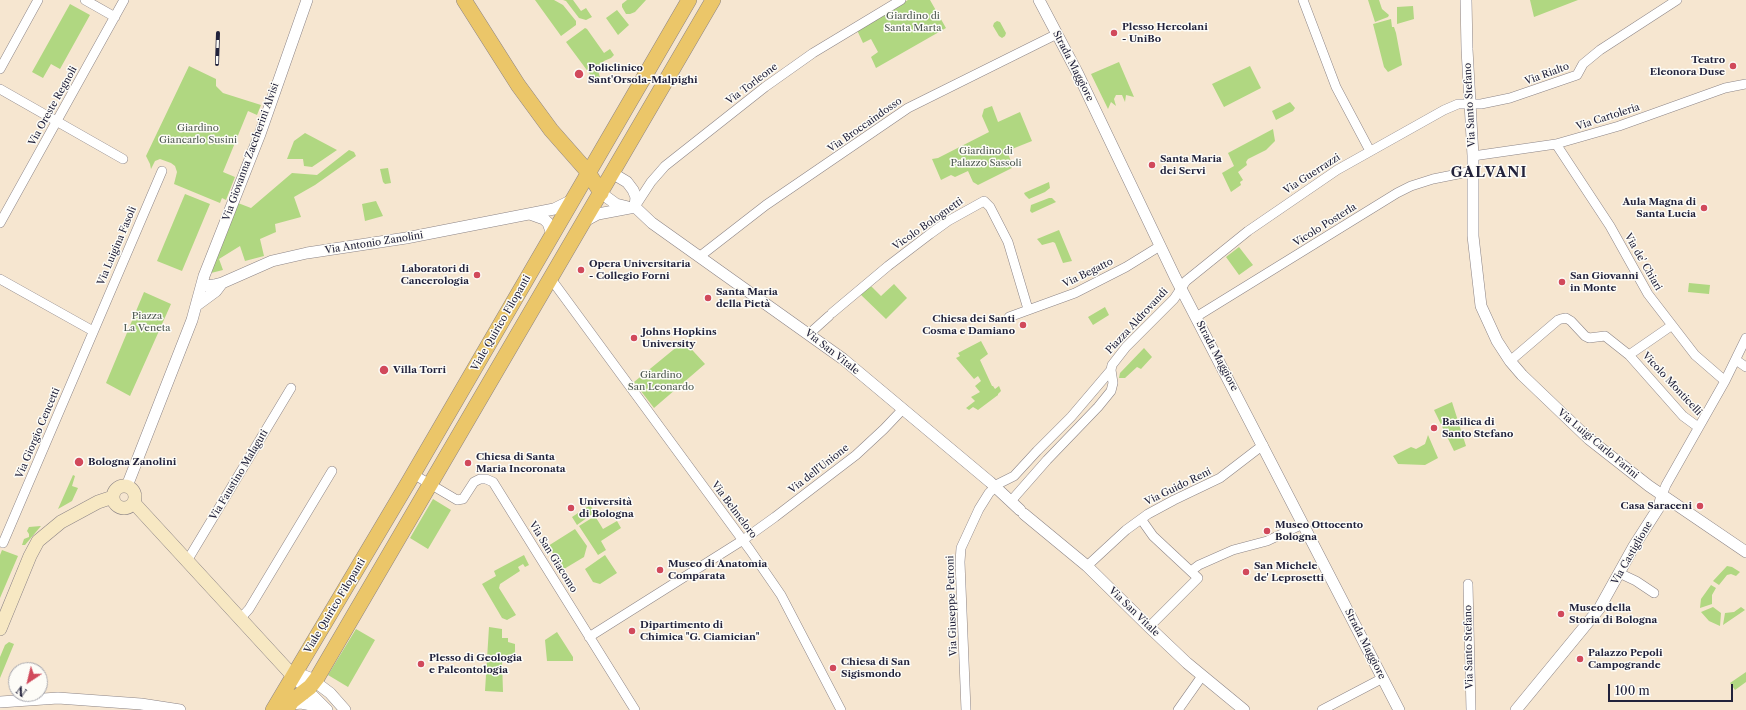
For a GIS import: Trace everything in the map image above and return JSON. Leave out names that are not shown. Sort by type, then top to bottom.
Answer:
[{"type":"main road","points":[[464,0],[518,85],[551,130],[588,172],[601,193]]},
{"type":"main road","name":"Viale Quirico Filopanti","points":[[282,709],[293,676],[413,474],[689,0]]},
{"type":"main road","name":"Viale Quirico Filopanti","points":[[282,709],[311,686],[551,279],[713,0]]},
{"type":"main road","points":[[588,172],[612,173]]},
{"type":"main road","points":[[128,486],[135,493],[134,503],[128,508],[121,508],[115,504],[113,497],[114,491],[119,487],[128,486]]},
{"type":"main road","points":[[0,629],[30,556],[38,541],[61,522],[98,502],[113,497]]},
{"type":"main road","points":[[134,503],[293,676]]},
{"type":"street","points":[[0,69],[38,0]]},
{"type":"street","points":[[85,0],[115,17]]},
{"type":"street","name":"Via Oreste Regnoli","points":[[0,223],[124,0]]},
{"type":"street","name":"Via Giovanna Zaccherini Alvisi","points":[[197,304],[206,270],[260,134],[307,0]]},
{"type":"street","name":"Via Torleone","points":[[632,207],[665,166],[765,87],[819,49],[901,0]]},
{"type":"street","name":"Strada Maggiore","points":[[1039,0],[1181,288],[1399,710]]},
{"type":"street","points":[[1303,0],[1336,87],[1370,151]]},
{"type":"street","name":"Via Santo Stefano","points":[[1466,0],[1467,50],[1473,156],[1473,236],[1481,306]]},
{"type":"street","name":"Via Rialto","points":[[1471,103],[1481,104],[1505,99],[1575,76],[1579,73],[1582,64],[1600,50],[1677,0]]},
{"type":"street","name":"Via Broccaindosso","points":[[699,257],[766,205],[908,108],[1057,34]]},
{"type":"street","name":"Via Cartoleria","points":[[1473,156],[1556,144],[1619,126],[1725,88],[1746,84]]},
{"type":"street","points":[[0,89],[123,159]]},
{"type":"street","name":"Via Guerrazzi","points":[[1181,288],[1186,281],[1262,222],[1318,182],[1444,110],[1458,104],[1471,103]]},
{"type":"street","name":"Via de' Chiari","points":[[1556,144],[1610,226],[1648,294],[1671,326],[1695,355],[1725,381]]},
{"type":"street","name":"Via Luigina Fasoli","points":[[93,331],[162,171]]},
{"type":"street","name":"Vicolo Posterla","points":[[1196,316],[1409,187],[1433,178],[1473,171]]},
{"type":"street","points":[[612,173],[627,182],[634,190],[636,197],[632,207]]},
{"type":"street","points":[[601,193],[616,204],[632,207]]},
{"type":"street","name":"Via Antonio Zanolini","points":[[202,286],[222,283],[272,261],[307,253],[406,238],[559,208],[572,200]]},
{"type":"street","name":"Vicolo Bolognetti","points":[[809,334],[888,266],[935,230],[984,201],[990,207],[1008,242],[1028,309]]},
{"type":"street","points":[[584,221],[598,214],[632,207]]},
{"type":"street","name":"Via San Vitale","points":[[632,207],[699,257],[843,359],[1087,566],[1149,627],[1202,676],[1244,710]]},
{"type":"street","points":[[529,213],[544,219],[548,223],[552,234]]},
{"type":"street","name":"Via Begatto","points":[[1009,317],[1075,293],[1160,246]]},
{"type":"street","points":[[0,279],[93,331]]},
{"type":"street","name":"Via Belmeloro","points":[[551,279],[743,540],[781,595],[796,621],[841,710]]},
{"type":"street","name":"Via Antonio Zanolini","points":[[197,304],[216,291],[222,283]]},
{"type":"street","name":"Piazza Aldrovandi","points":[[994,487],[1014,476],[1036,450],[1071,417],[1111,370],[1115,360],[1126,347],[1174,299],[1181,288]]},
{"type":"street","points":[[128,486],[197,304]]},
{"type":"street","name":"Via Luigi Carlo Farini","points":[[1481,306],[1497,341],[1510,361],[1543,396],[1589,439],[1662,495],[1746,552]]},
{"type":"street","name":"Vicolo Monticelli","points":[[1510,361],[1558,320],[1561,318],[1566,318],[1588,338],[1602,335],[1609,338],[1629,355],[1683,416],[1698,427]]},
{"type":"street","name":"Vicolo Monticelli","points":[[1629,355],[1671,326]]},
{"type":"street","name":"Via Giorgio Cencetti","points":[[3,543],[93,331]]},
{"type":"street","name":"Via Castiglione","points":[[1516,710],[1599,609],[1634,546],[1659,507],[1666,484],[1725,381],[1746,338]]},
{"type":"street","points":[[1736,360],[1746,367]]},
{"type":"street","name":"Piazza Aldrovandi","points":[[1011,501],[1047,460],[1098,407],[1110,391],[1113,382],[1111,370]]},
{"type":"street","name":"Via Faustino Malaguti","points":[[187,561],[291,388]]},
{"type":"street","name":"Via dell'Unione","points":[[589,637],[743,540],[825,480],[884,429],[903,409]]},
{"type":"street","name":"Via Guido Reni","points":[[1087,566],[1141,519],[1174,500],[1220,478],[1263,445]]},
{"type":"street","points":[[1036,450],[1047,460]]},
{"type":"street","points":[[240,619],[248,609],[332,471]]},
{"type":"street","points":[[413,474],[430,484]]},
{"type":"street","name":"Via San Giacomo","points":[[430,484],[457,500],[460,500],[466,496],[474,482],[480,479],[486,479],[493,482],[635,710]]},
{"type":"street","name":"Via Giuseppe Petroni","points":[[966,710],[960,552],[979,509],[994,487]]},
{"type":"street","points":[[1141,519],[1153,536],[1198,576],[1198,580],[1149,627]]},
{"type":"street","points":[[1191,571],[1199,565],[1233,550],[1263,543],[1303,524]]},
{"type":"street","points":[[1619,573],[1636,581],[1654,593]]},
{"type":"street","name":"Via Santo Stefano","points":[[1468,584],[1471,710]]},
{"type":"street","points":[[293,676],[302,674],[327,710]]},
{"type":"street","points":[[1178,710],[1202,676]]},
{"type":"street","points":[[1322,710],[1383,678]]},
{"type":"street","points":[[311,686],[334,697],[345,710]]},
{"type":"street","points":[[0,702],[58,698],[141,704],[180,710]]},
{"type":"street","points":[[282,709],[292,704],[301,703],[316,706],[323,710]]},
{"type":"green space","points":[[535,0],[554,0],[563,5],[576,21],[576,25],[561,36]]},
{"type":"green space","points":[[563,0],[573,0],[581,11],[586,8],[592,17],[586,20],[579,18],[566,1]]},
{"type":"green space","points":[[627,0],[646,0],[635,12],[626,14],[622,4]]},
{"type":"green space","name":"Giardino di Santa Marta","points":[[908,0],[930,0],[946,28],[876,68],[871,57],[878,52],[871,39],[863,43],[857,30]]},
{"type":"green space","points":[[1368,0],[1379,0],[1382,9],[1389,15],[1388,17],[1375,22]]},
{"type":"green space","points":[[1530,0],[1578,0],[1534,17]]},
{"type":"green space","points":[[70,4],[90,15],[60,69],[51,64],[43,78],[32,72]]},
{"type":"green space","points":[[1413,6],[1414,19],[1397,24],[1397,7]]},
{"type":"green space","points":[[617,10],[629,25],[618,35],[606,18]]},
{"type":"green space","points":[[1391,19],[1392,27],[1394,27],[1396,33],[1402,65],[1388,72],[1384,67],[1373,24]]},
{"type":"green space","points":[[997,21],[1000,22],[1006,33],[1002,38],[993,26]]},
{"type":"green space","points":[[585,28],[604,53],[610,49],[614,55],[600,65],[598,70],[600,78],[595,81],[566,42]]},
{"type":"green space","points":[[1119,62],[1134,97],[1126,95],[1125,102],[1122,95],[1116,95],[1114,99],[1116,106],[1111,102],[1108,109],[1091,74]]},
{"type":"green space","name":"Giardino Giancarlo Susini","points":[[189,66],[216,79],[216,86],[223,93],[261,105],[257,115],[248,111],[223,172],[235,177],[226,200],[222,198],[220,203],[174,184],[177,172],[175,166],[160,159],[155,161],[151,169],[146,156]]},
{"type":"green space","points":[[1250,66],[1261,88],[1224,107],[1212,84]]},
{"type":"green space","points":[[1290,102],[1295,108],[1293,111],[1276,120],[1272,111]]},
{"type":"green space","name":"Giardino di Palazzo Sassoli","points":[[992,106],[998,122],[1020,112],[1032,141],[1007,151],[1012,168],[978,185],[973,182],[968,171],[955,177],[951,175],[941,180],[932,159],[938,158],[989,132],[982,116],[984,109]]},
{"type":"green space","points":[[1273,129],[1275,141],[1266,150],[1248,159],[1246,162],[1247,165],[1238,172],[1243,180],[1240,182],[1241,185],[1231,192],[1222,173],[1234,166],[1228,153]]},
{"type":"green space","points":[[305,133],[337,150],[312,167],[304,166],[303,159],[287,159],[294,141]]},
{"type":"green space","points":[[349,150],[354,152],[356,156],[315,185],[294,197],[301,217],[275,224],[276,232],[260,239],[264,256],[245,261],[240,246],[219,259],[223,270],[211,273],[238,203],[251,208],[292,173],[317,175]]},
{"type":"green space","points":[[388,168],[391,183],[385,184],[383,182],[380,169]]},
{"type":"green space","points":[[1049,182],[1050,188],[1045,192],[1029,199],[1024,193]]},
{"type":"green space","points":[[185,194],[210,204],[182,271],[157,261]]},
{"type":"green space","points":[[1052,198],[1056,202],[1032,213],[1030,211],[1031,205]]},
{"type":"green space","points":[[376,201],[383,216],[365,221],[362,204]]},
{"type":"green space","points":[[1059,230],[1072,261],[1063,263],[1055,243],[1053,242],[1042,245],[1037,239]]},
{"type":"green space","points":[[1239,247],[1253,265],[1239,275],[1226,257]]},
{"type":"green space","points":[[1689,283],[1710,285],[1709,294],[1688,292]]},
{"type":"green space","points":[[869,284],[881,296],[894,284],[907,298],[886,319],[859,293]]},
{"type":"green space","name":"Piazza La Veneta","points":[[144,292],[171,304],[130,396],[106,383]]},
{"type":"green space","points":[[1105,307],[1109,315],[1093,325],[1088,317]]},
{"type":"green space","name":"Giardino San Leonardo","points":[[684,341],[705,364],[654,408],[634,382]]},
{"type":"green space","points":[[981,341],[988,354],[980,360],[992,386],[995,389],[999,386],[1001,391],[978,410],[973,407],[969,410],[966,408],[975,401],[971,397],[980,392],[975,386],[981,381],[978,376],[974,379],[956,358],[960,356],[958,353]]},
{"type":"green space","points":[[1144,348],[1152,357],[1141,369],[1137,367],[1125,378],[1119,378],[1120,373]]},
{"type":"green space","points":[[1452,402],[1466,446],[1454,451],[1434,410]]},
{"type":"green space","points":[[1428,435],[1438,458],[1425,465],[1398,464],[1393,456],[1411,447],[1416,449],[1425,444]]},
{"type":"green space","points":[[73,475],[75,476],[72,486],[78,488],[72,501],[58,509]]},
{"type":"green space","points":[[433,499],[451,510],[428,549],[410,538]]},
{"type":"green space","points":[[590,505],[595,512],[577,525],[572,517]]},
{"type":"green space","points":[[595,516],[603,529],[617,521],[621,528],[601,541],[606,550],[598,555],[579,526]]},
{"type":"green space","points":[[41,526],[25,545],[22,545],[24,539],[29,537],[27,531],[29,527]]},
{"type":"green space","points":[[575,529],[587,546],[584,557],[564,569],[548,546]]},
{"type":"green space","points":[[2,550],[18,556],[0,598],[0,555]]},
{"type":"green space","points":[[524,555],[529,565],[525,567],[523,564],[518,567],[520,571],[500,584],[499,588],[516,615],[507,620],[502,618],[482,584],[496,576],[494,571]]},
{"type":"green space","points":[[605,555],[617,573],[600,584],[593,582],[585,569]]},
{"type":"green space","points":[[1727,566],[1740,572],[1736,576],[1731,574],[1727,575],[1719,585],[1713,581]]},
{"type":"green space","points":[[1711,585],[1716,588],[1712,595],[1712,604],[1700,608],[1701,599]]},
{"type":"green space","points":[[1713,607],[1721,613],[1720,626],[1709,621],[1701,612]]},
{"type":"green space","points":[[1741,607],[1745,610],[1723,625],[1725,613],[1734,612]]},
{"type":"green space","points":[[489,627],[502,629],[502,638],[508,638],[508,642],[515,644],[515,662],[502,661],[503,692],[485,691]]},
{"type":"green space","points":[[356,629],[375,640],[348,687],[328,675]]},
{"type":"green space","points":[[557,632],[573,657],[573,661],[547,661],[545,640]]},
{"type":"green space","points":[[9,642],[14,644],[0,678],[0,657],[5,645]]},
{"type":"green space","points":[[1746,672],[1746,682],[1735,690],[1730,683]]},
{"type":"railway","points":[[217,64],[218,33]]},
{"type":"place","name":"Plesso Hercolani - UniBo","points":[[1114,33]]},
{"type":"place","name":"Teatro Eleonora Duse","points":[[1733,66]]},
{"type":"place","name":"Policlinico Sant'Orsola-Malpighi","points":[[579,74]]},
{"type":"place","name":"Santa Maria dei Servi","points":[[1152,165]]},
{"type":"place","name":"Aula Magna di Santa Lucia","points":[[1704,208]]},
{"type":"place","name":"Opera Universitaria - Collegio Forni","points":[[581,270]]},
{"type":"place","name":"Laboratori di Cancerologia","points":[[477,275]]},
{"type":"place","name":"San Giovanni in Monte","points":[[1562,282]]},
{"type":"place","name":"Santa Maria della Pietà","points":[[708,298]]},
{"type":"place","name":"Chiesa dei Santi Cosma e Damiano","points":[[1023,325]]},
{"type":"place","name":"Johns Hopkins University","points":[[634,338]]},
{"type":"place","name":"Villa Torri","points":[[384,370]]},
{"type":"place","name":"Basilica di Santo Stefano","points":[[1434,428]]},
{"type":"place","name":"Bologna Zanolini","points":[[79,462]]},
{"type":"place","name":"Chiesa di Santa Maria Incoronata","points":[[468,463]]},
{"type":"place","name":"Casa Saraceni","points":[[1700,506]]},
{"type":"place","name":"Università di Bologna","points":[[571,508]]},
{"type":"place","name":"Museo Ottocento Bologna","points":[[1267,531]]},
{"type":"place","name":"Museo di Anatomia Comparata","points":[[660,570]]},
{"type":"place","name":"San Michele de' Leprosetti","points":[[1246,572]]},
{"type":"place","name":"Museo della Storia di Bologna","points":[[1561,614]]},
{"type":"place","name":"Dipartimento di Chimica \"G. Ciamician\"","points":[[632,631]]},
{"type":"place","name":"Palazzo Pepoli Campogrande","points":[[1580,659]]},
{"type":"place","name":"Plesso di Geologia e Paleontologia","points":[[421,664]]},
{"type":"place","name":"Chiesa di San Sigismondo","points":[[833,668]]},
{"type":"district","name":"GALVANI","points":[[1489,173]]}]
